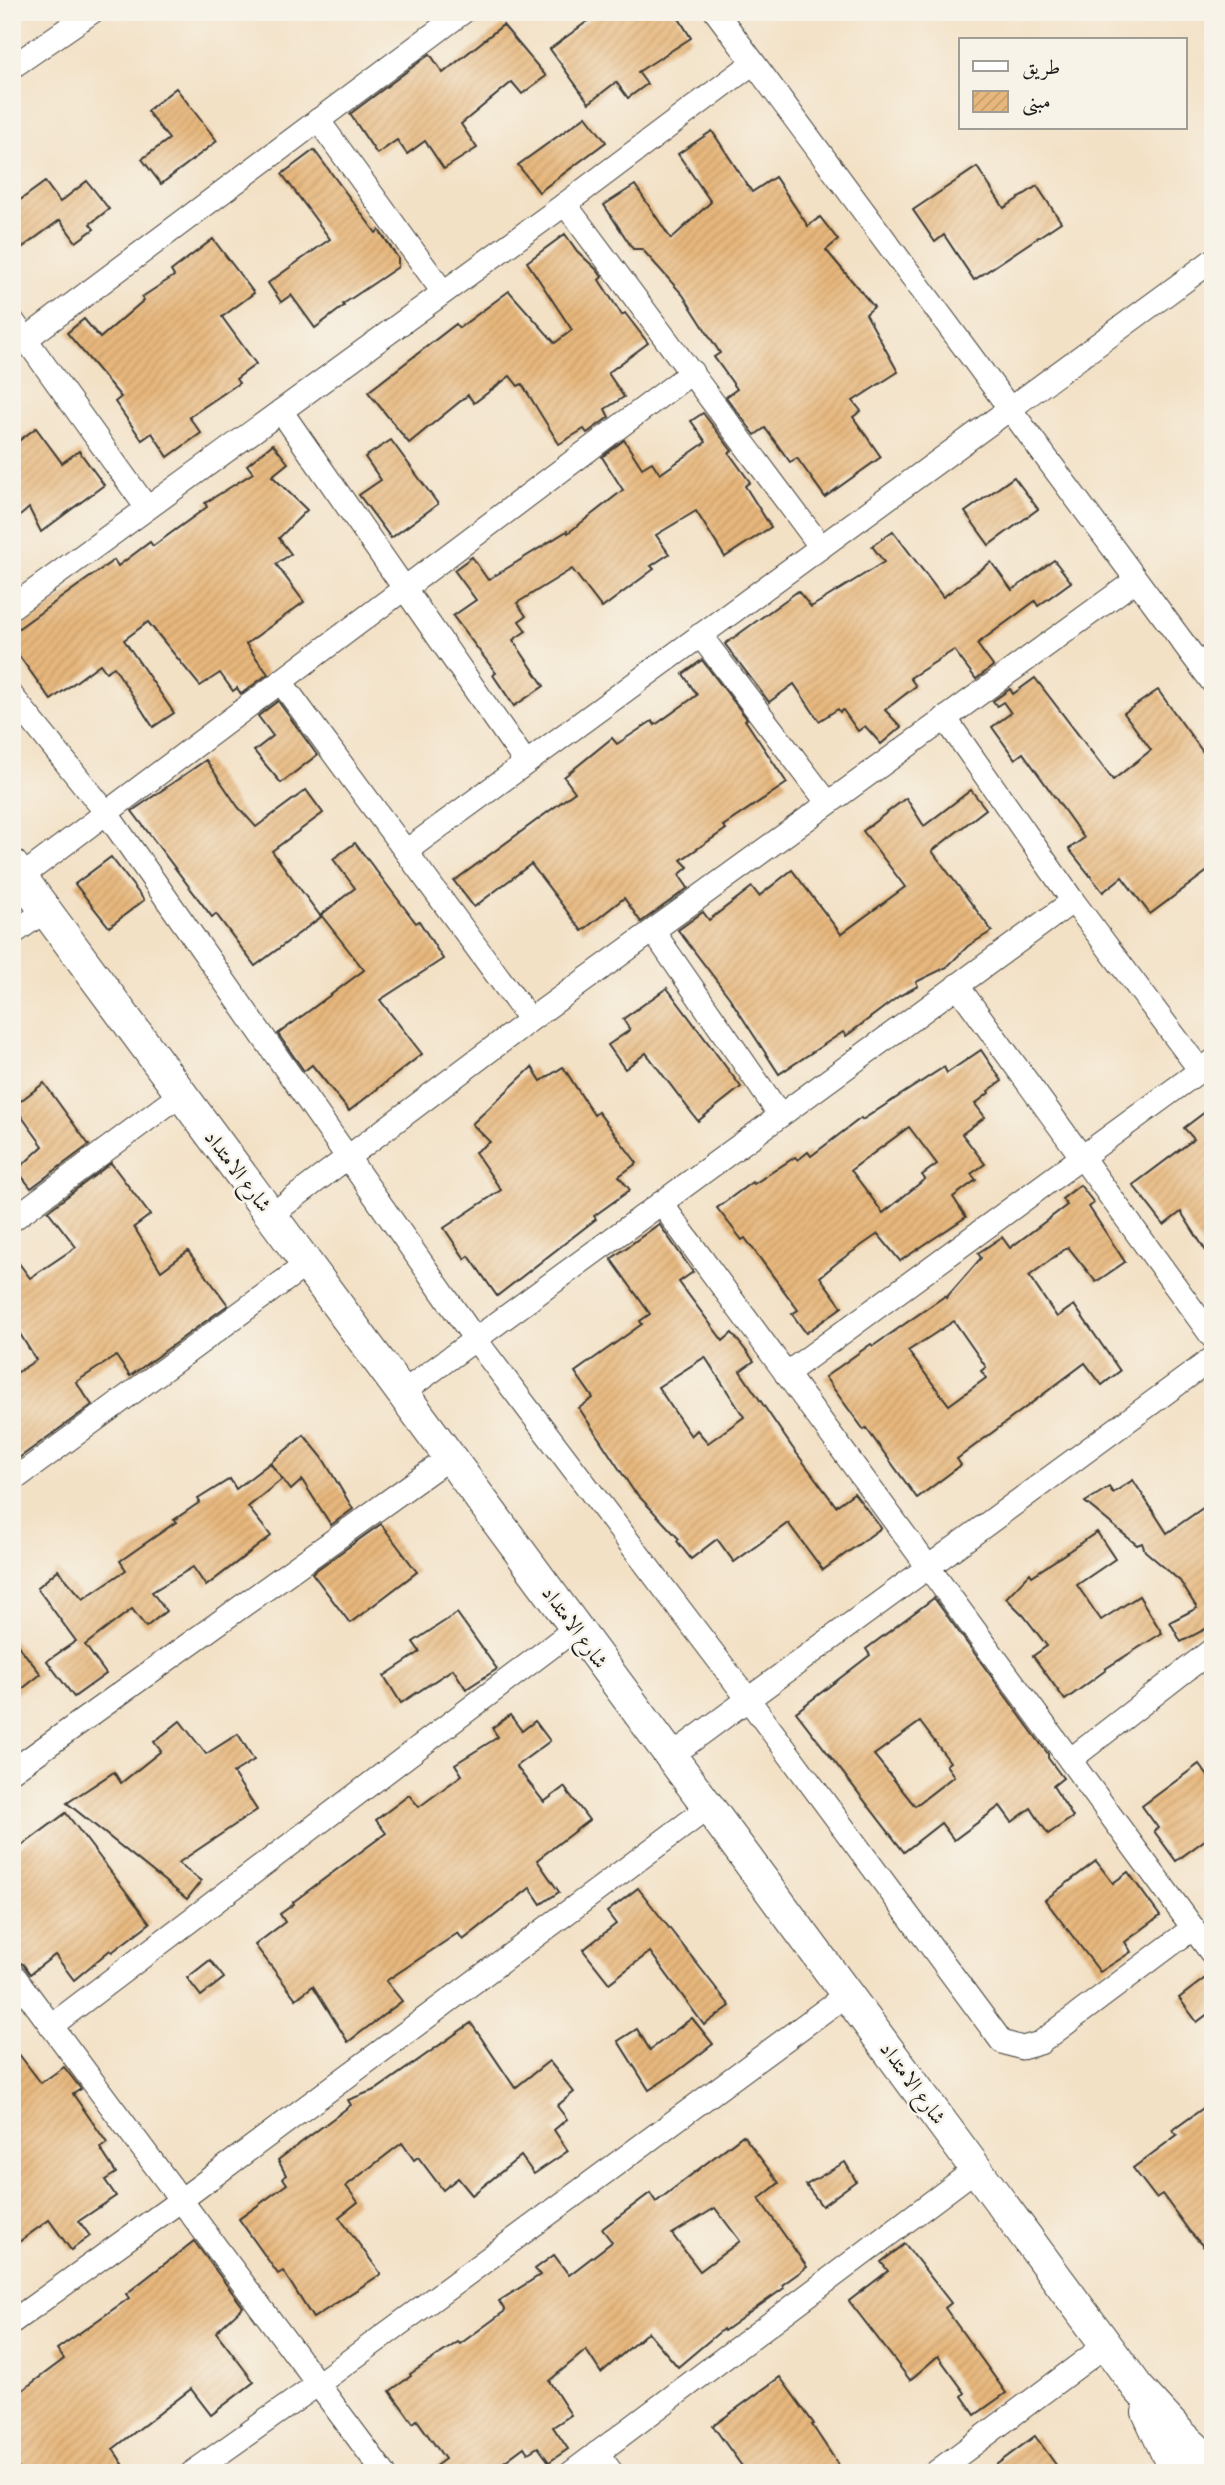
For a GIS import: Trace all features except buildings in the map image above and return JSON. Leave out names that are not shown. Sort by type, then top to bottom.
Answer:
[{"type":"street","points":[[14,63],[92,12]]},
{"type":"street","points":[[26,339],[463,12]]},
{"type":"street","points":[[716,12],[1213,683]]},
{"type":"street","points":[[12,607],[565,204],[753,63]]},
{"type":"street","points":[[318,120],[443,292]]},
{"type":"street","points":[[565,204],[821,547]]},
{"type":"street","points":[[406,850],[1213,260]]},
{"type":"street","points":[[12,320],[147,508]]},
{"type":"street","points":[[17,871],[105,811],[281,682],[692,372]]},
{"type":"street","points":[[281,411],[526,763]]},
{"type":"street","points":[[271,1215],[530,1020],[1136,580]]},
{"type":"street","points":[[701,635],[828,803]]},
{"type":"street","points":[[281,682],[530,1020]]},
{"type":"street","points":[[12,696],[105,811],[475,1339],[748,1699],[1002,2042],[1022,2048],[1040,2043],[1193,1928]]},
{"type":"street","points":[[786,1374],[1206,1065],[1073,901],[946,718]]},
{"type":"street","name":"شارع الامتداد","points":[[17,871],[1138,2388],[1213,2465]]},
{"type":"street","points":[[402,1392],[1073,901]]},
{"type":"street","points":[[12,934],[46,910]]},
{"type":"street","points":[[653,931],[780,1115]]},
{"type":"street","points":[[957,985],[1213,1338]]},
{"type":"street","points":[[12,1220],[181,1094]]},
{"type":"street","points":[[661,1203],[1213,1955]]},
{"type":"street","points":[[12,1481],[307,1264]]},
{"type":"street","points":[[671,1756],[1213,1358]]},
{"type":"street","points":[[12,1771],[450,1457]]},
{"type":"street","points":[[51,2026],[576,1628]]},
{"type":"street","points":[[1070,1760],[1213,1649]]},
{"type":"street","points":[[12,2322],[181,2200],[709,1807]]},
{"type":"street","points":[[12,1973],[384,2473]]},
{"type":"street","points":[[192,2473],[318,2384],[847,1994]]},
{"type":"street","points":[[571,2473],[976,2169]]},
{"type":"street","points":[[936,2473],[1106,2345]]},
{"type":"street","name":"شارع الامتداد","points":[[1138,2388],[1176,2473]]},
{"type":"street","points":[[597,2453],[612,2473]]}]
